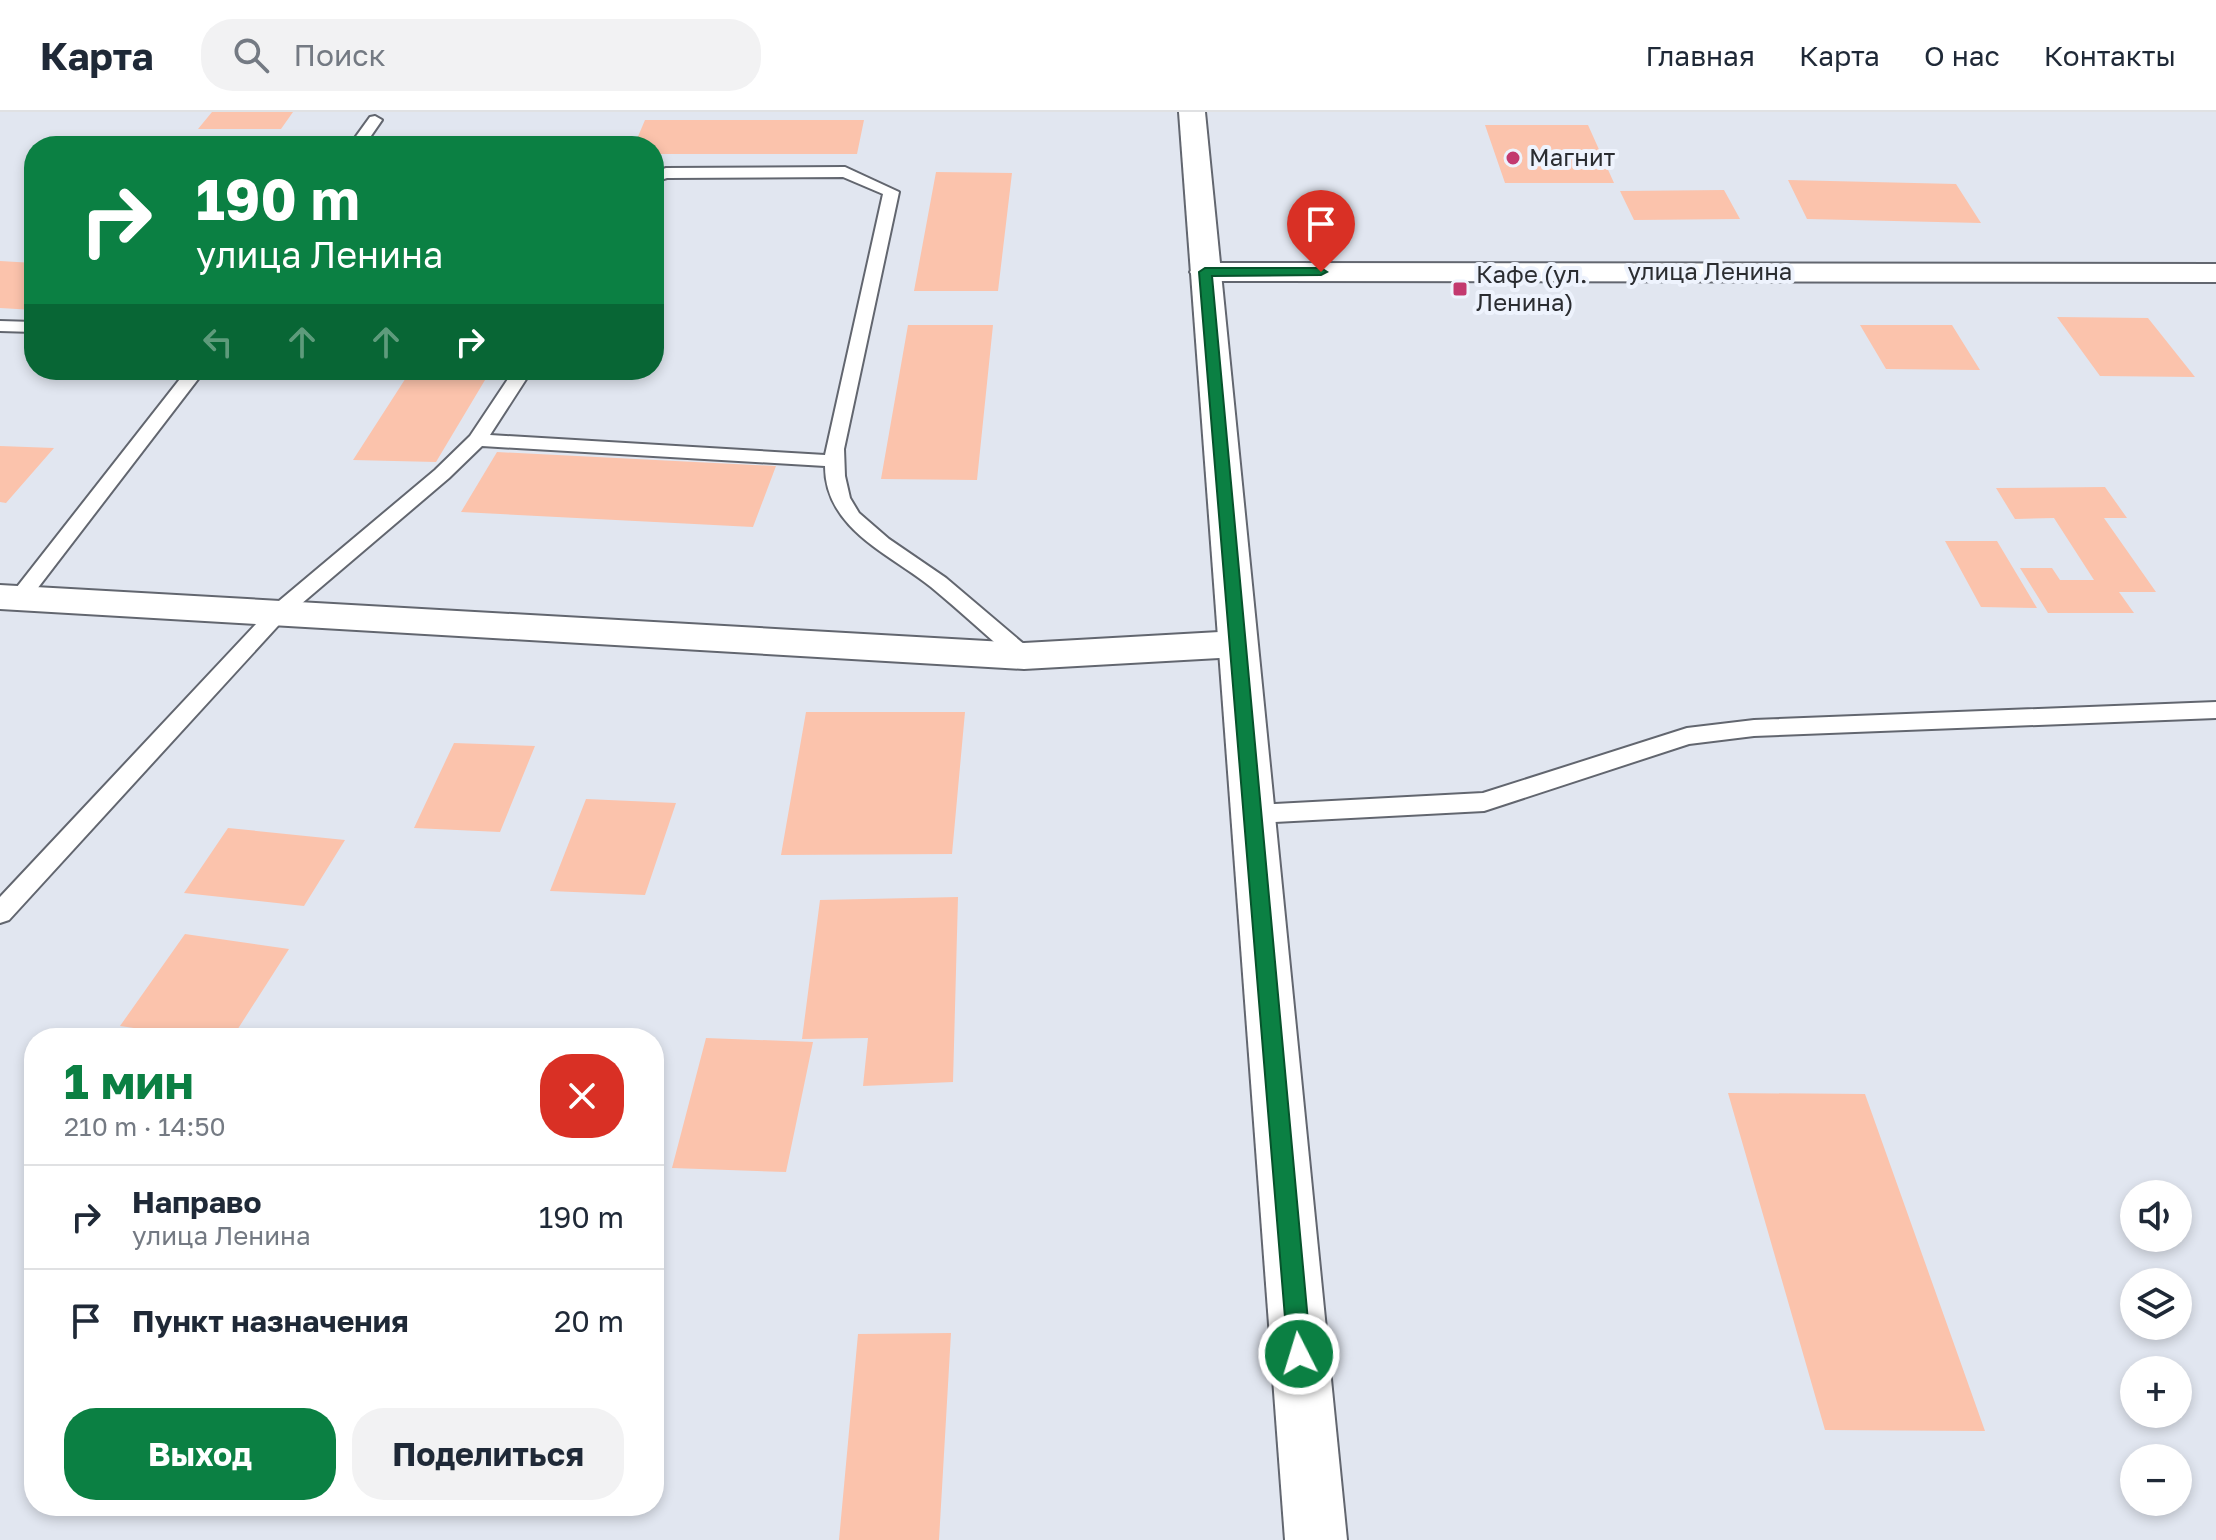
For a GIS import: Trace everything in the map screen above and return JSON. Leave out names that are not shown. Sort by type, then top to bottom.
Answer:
[{"type":"street","points":[[1192,112],[1316,1540]]},
{"type":"street","name":"улица Ленина","points":[[1205,272],[2216,273]]},
{"type":"street","points":[[10,597],[1024,656],[1237,644]]},
{"type":"lane","points":[[363,136],[375,120]]},
{"type":"lane","points":[[664,174],[845,172],[891,192],[834,461],[843,499],[862,531],[937,581],[1024,656]]},
{"type":"lane","points":[[0,326],[24,327]]},
{"type":"lane","points":[[10,597],[188,380]]},
{"type":"lane","points":[[0,913],[280,611],[442,474],[477,440],[516,380]]},
{"type":"lane","points":[[477,440],[834,461]]},
{"type":"lane","points":[[1254,814],[1484,802],[1687,736],[1754,728],[2216,710]]},
{"type":"building","points":[[212,112],[293,112],[281,129],[198,129]]},
{"type":"building","points":[[645,120],[864,120],[857,154],[664,154],[664,136],[638,136]]},
{"type":"building","points":[[1485,125],[1588,125],[1614,183],[1505,183]]},
{"type":"building","points":[[936,172],[1012,173],[998,291],[914,291]]},
{"type":"building","points":[[1788,180],[1956,184],[1981,223],[1807,219]]},
{"type":"building","points":[[1724,190],[1740,219],[1634,220],[1620,191]]},
{"type":"building","points":[[0,261],[24,262],[24,309],[0,308]]},
{"type":"building","points":[[2057,317],[2148,318],[2195,377],[2100,376]]},
{"type":"building","points":[[908,325],[993,325],[977,480],[881,479]]},
{"type":"building","points":[[1860,325],[1952,325],[1980,370],[1886,369]]},
{"type":"building","points":[[405,380],[485,380],[436,462],[353,460]]},
{"type":"building","points":[[0,446],[54,448],[6,503],[0,502]]},
{"type":"building","points":[[497,452],[776,466],[753,527],[461,512]]},
{"type":"building","points":[[2105,487],[2127,518],[2104,518],[2156,592],[2119,592],[2134,613],[2048,613],[2020,568],[2052,568],[2060,580],[2094,580],[2054,518],[2015,519],[1996,488]]},
{"type":"building","points":[[1945,541],[1997,541],[2037,608],[1981,607]]},
{"type":"building","points":[[806,712],[965,712],[952,854],[781,855]]},
{"type":"building","points":[[454,743],[535,746],[500,832],[414,828]]},
{"type":"building","points":[[586,799],[676,803],[645,895],[550,891]]},
{"type":"building","points":[[228,828],[345,840],[304,906],[184,893]]},
{"type":"building","points":[[958,897],[953,1082],[863,1086],[868,1038],[802,1039],[820,900]]},
{"type":"building","points":[[185,934],[289,949],[238,1028],[120,1026]]},
{"type":"building","points":[[706,1038],[813,1042],[786,1172],[672,1168]]},
{"type":"building","points":[[1728,1093],[1865,1094],[1985,1431],[1825,1430]]},
{"type":"building","points":[[951,1333],[939,1540],[839,1540],[858,1334]]},
{"type":"place","name":"Магнит","points":[[1513,158]]},
{"type":"place","name":"Кафе (ул. Ленина)","points":[[1460,289]]},
{"type":"route","points":[[1299,1354],[1205,272],[1321,272]]}]
